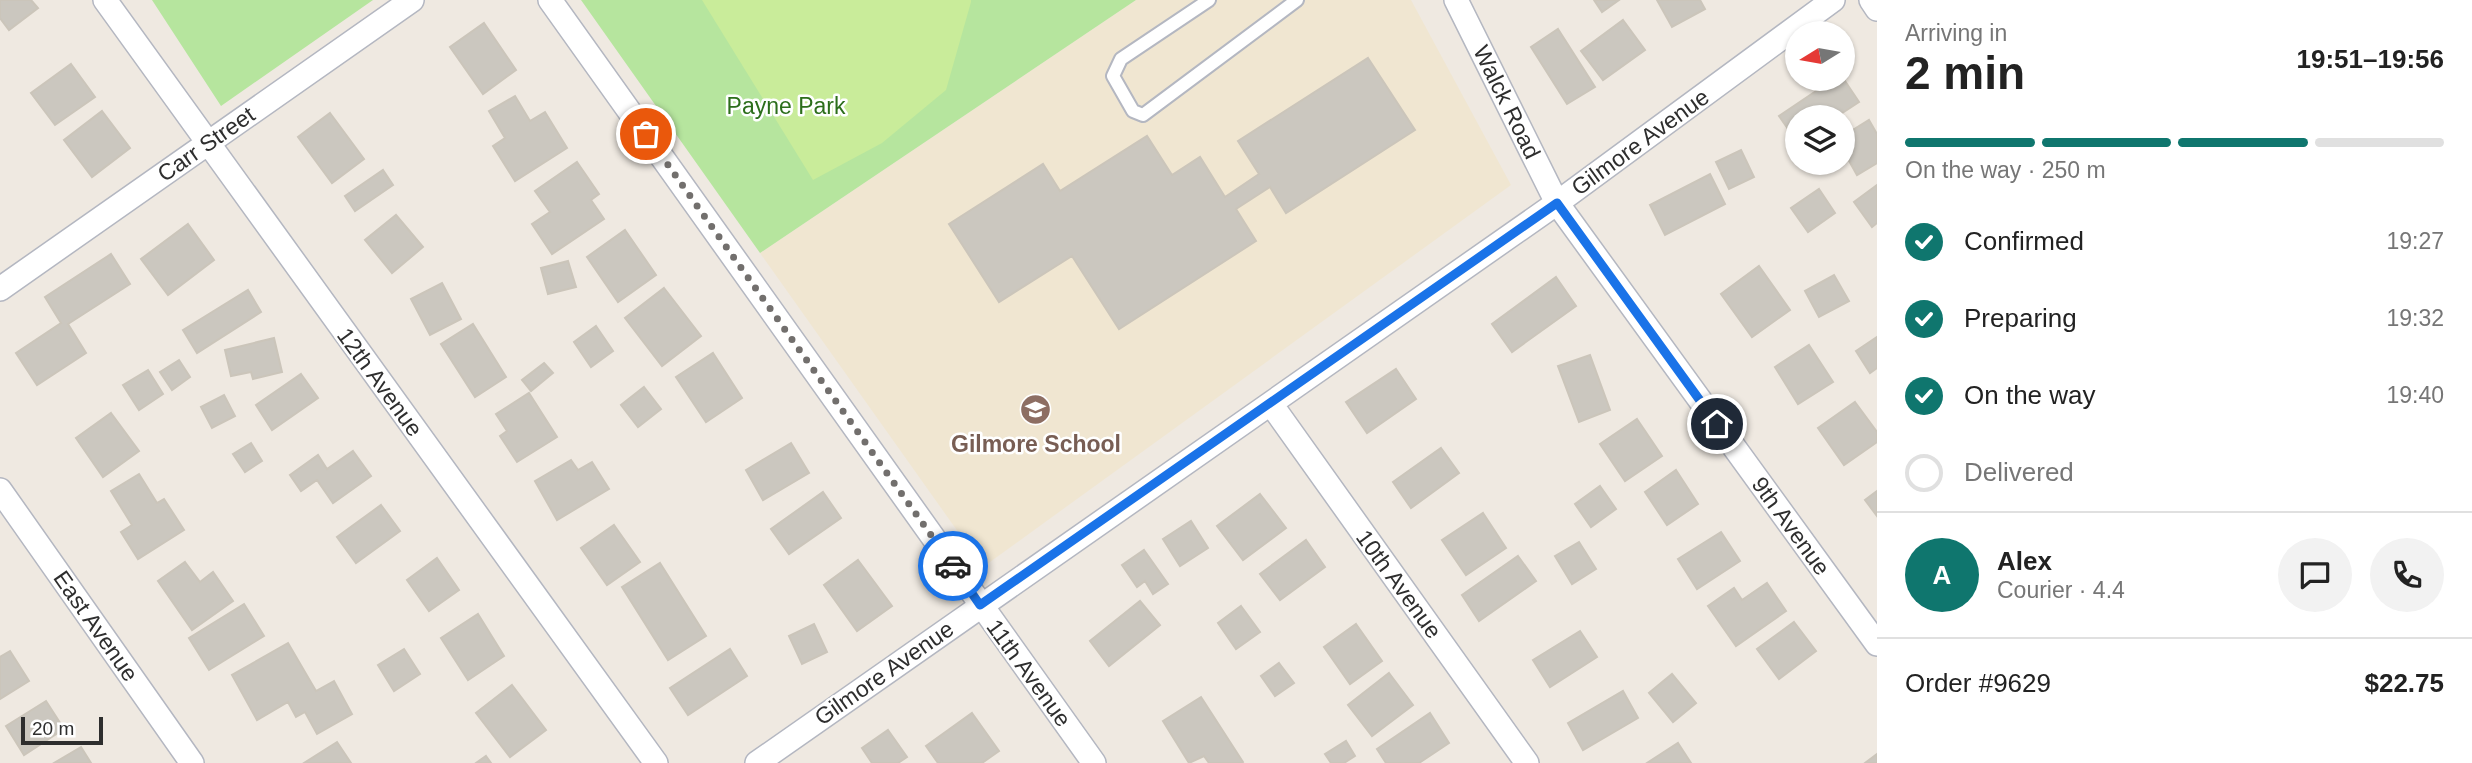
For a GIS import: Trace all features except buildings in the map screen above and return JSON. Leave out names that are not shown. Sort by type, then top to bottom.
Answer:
[{"type":"street","name":"12th Avenue","points":[[106,0],[656,763]]},
{"type":"street","name":"Carr Street","points":[[0,289],[412,0]]},
{"type":"street","name":"11th Avenue","points":[[551,0],[1094,763]]},
{"type":"street","name":"Walck Road","points":[[1456,0],[1557,203]]},
{"type":"street","name":"Gilmore Avenue","points":[[757,763],[1557,203],[1833,0]]},
{"type":"street","points":[[1871,0],[1877,9]]},
{"type":"street","name":"9th Avenue","points":[[1557,203],[1877,644]]},
{"type":"street","name":"10th Avenue","points":[[1271,404],[1527,763]]},
{"type":"street","name":"East Avenue","points":[[0,490],[192,763]]},
{"type":"lane","points":[[1209,0],[1122,59],[1113,76],[1133,111],[1143,115],[1297,0]]},
{"type":"shaded area","name":"Gilmore School","points":[[1136,0],[1411,0],[1511,185],[983,567],[760,253]]},
{"type":"green space","points":[[152,0],[373,0],[221,106]]},
{"type":"green space","name":"Payne Park","points":[[581,0],[1136,0],[760,253]]},
{"type":"green space","points":[[702,0],[971,2],[946,90],[882,143],[813,180]]},
{"type":"way so far","points":[[646,134],[953,566]]},
{"type":"place","name":"Gilmore School","points":[[1036,410]]},
{"type":"route","points":[[953,566],[980,605],[1557,203],[1717,424]]}]
